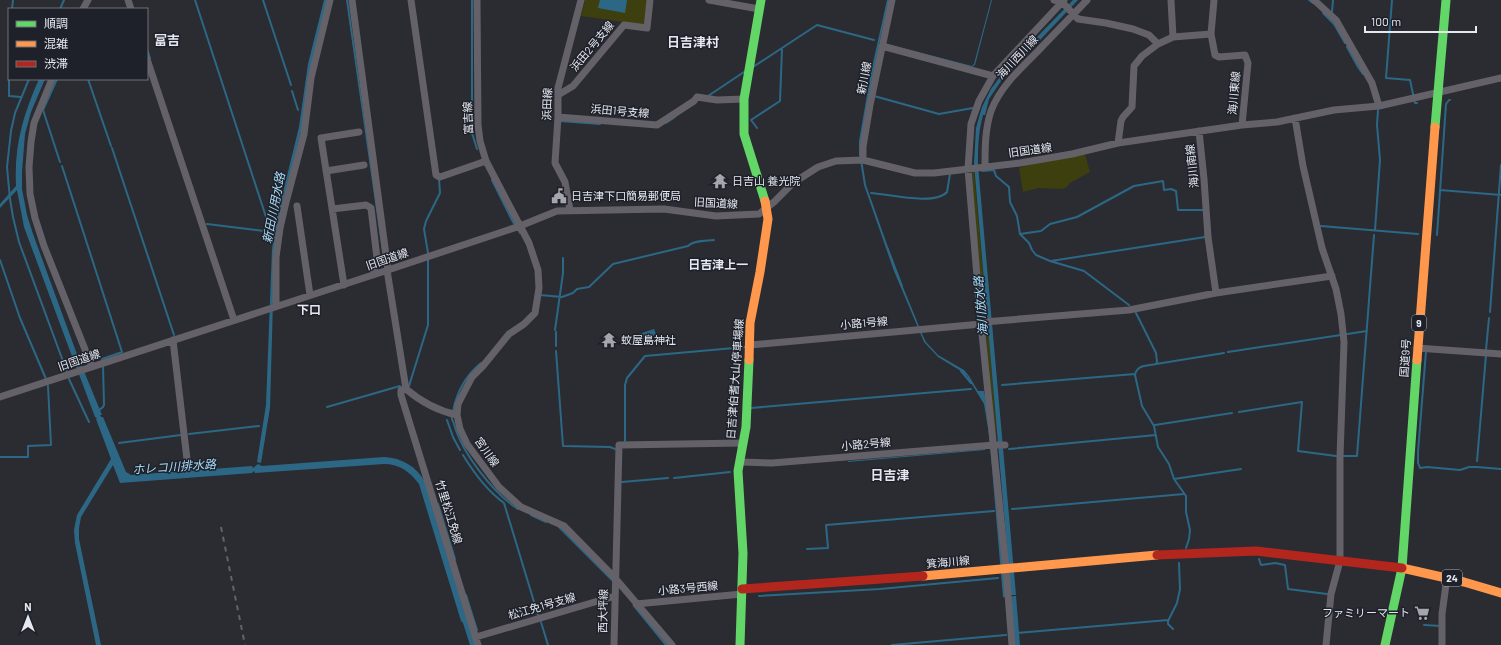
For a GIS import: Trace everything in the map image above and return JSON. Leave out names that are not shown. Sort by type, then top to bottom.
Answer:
[{"type":"main road","name":"国道9号","points":[[1385,645],[1402,568],[1417,348],[1437,93],[1446,0]]},
{"type":"main road","name":"日吉津伯耆大山停車場線","points":[[740,645],[743,554],[738,471],[741,462],[746,427],[750,323],[768,219],[767,209],[744,134],[744,99],[760,4]]},
{"type":"main road","name":"箕海川線","points":[[742,592],[1156,555],[1256,551],[1402,568]]},
{"type":"main road","name":"24","points":[[1402,568],[1447,577],[1501,593]]},
{"type":"street","points":[[276,306],[276,257],[280,228],[304,134],[311,78],[330,0]]},
{"type":"street","points":[[352,0],[388,270],[406,389],[414,396],[447,412],[457,415],[458,404],[472,376],[509,334],[524,324],[535,313],[539,288],[538,270],[529,243],[520,226]]},
{"type":"street","points":[[411,0],[436,175],[440,177],[486,161]]},
{"type":"street","name":"富吉線","points":[[477,0],[478,125],[480,141],[486,161],[520,226]]},
{"type":"street","name":"浜田線","points":[[570,210],[565,182],[555,163],[558,94],[562,69],[581,0]]},
{"type":"street","points":[[709,0],[760,4]]},
{"type":"street","name":"新川線","points":[[863,160],[863,147],[870,105],[892,0]]},
{"type":"street","points":[[1054,0],[1064,2],[1078,19],[1133,29],[1148,35],[1158,44]]},
{"type":"street","name":"海川西川線","points":[[983,166],[987,128],[992,110],[1000,94],[1011,78],[1073,13],[1088,0]]},
{"type":"street","points":[[1171,0],[1173,37]]},
{"type":"street","name":"海川東線","points":[[1214,0],[1211,34],[1215,55],[1219,57],[1245,55],[1248,62],[1242,125]]},
{"type":"street","points":[[1314,0],[1336,20],[1372,83],[1379,106]]},
{"type":"street","name":"浜田2号支線","points":[[558,94],[573,86],[624,25],[647,28],[649,2]]},
{"type":"street","points":[[1012,645],[970,168],[971,124],[979,101],[993,76],[1064,2]]},
{"type":"street","points":[[1118,143],[1121,121],[1132,107],[1134,66],[1142,56],[1158,44],[1173,37],[1211,34]]},
{"type":"street","points":[[882,46],[993,76]]},
{"type":"street","points":[[148,62],[234,320]]},
{"type":"street","name":"旧国道線","points":[[0,397],[344,285],[373,274],[520,226],[557,211],[664,209],[716,216],[759,214],[767,209],[793,183],[818,167],[836,161],[863,160],[915,173],[934,173],[983,166],[1020,163],[1072,154],[1118,143],[1242,125],[1277,122],[1334,110],[1379,106],[1501,78]]},
{"type":"street","points":[[52,80],[34,123],[29,167],[30,194],[35,218],[44,246],[89,368]]},
{"type":"street","name":"浜田1号支線","points":[[558,117],[657,125],[694,101],[697,97],[717,100],[744,99]]},
{"type":"street","points":[[1295,118],[1322,248],[1332,276],[1341,314],[1344,342],[1340,458],[1340,561],[1331,594],[1326,645]]},
{"type":"street","name":"海川南線","points":[[1199,131],[1206,199],[1208,237],[1216,293]]},
{"type":"street","points":[[344,285],[321,138],[359,132]]},
{"type":"street","points":[[326,170],[364,165]]},
{"type":"street","points":[[332,209],[366,205],[371,208],[377,258],[373,274]]},
{"type":"street","points":[[297,206],[310,295]]},
{"type":"street","name":"小路1号線","points":[[750,345],[996,321],[1129,310],[1216,293],[1332,276]]},
{"type":"street","points":[[173,340],[188,468]]},
{"type":"street","points":[[1417,348],[1501,354]]},
{"type":"street","name":"竹里松江免線","points":[[406,389],[401,390],[401,395],[478,645]]},
{"type":"street","name":"宮川線","points":[[457,415],[460,429],[467,444],[499,487],[521,507],[564,526],[615,578],[670,645]]},
{"type":"street","name":"西大坪線","points":[[614,645],[619,445],[743,443]]},
{"type":"street","name":"小路2号線","points":[[741,462],[772,463],[1005,445]]},
{"type":"street","points":[[1442,645],[1442,614],[1447,577]]},
{"type":"street","name":"小路3号西線","points":[[636,604],[742,592]]},
{"type":"street","name":"松江免1号支線","points":[[476,637],[615,596]]},
{"type":"shaded area","points":[[585,0],[648,0],[644,25],[581,16]]},
{"type":"shaded area","points":[[1085,154],[1090,172],[1070,183],[1067,187],[1062,189],[1038,188],[1023,192],[1019,168],[1032,164]]},
{"type":"shaded area","points":[[973,171],[987,319],[984,319],[971,173]]},
{"type":"shaded area","points":[[985,324],[988,324],[997,439],[991,404]]},
{"type":"water","points":[[324,0],[327,0],[302,128],[291,172],[273,301],[270,408],[261,463],[257,462],[266,405],[272,249],[276,221],[299,127],[308,64]]},
{"type":"water","points":[[346,0],[348,0],[385,265],[384,265]]},
{"type":"water","points":[[600,0],[627,0],[625,13],[598,8]]},
{"type":"water","points":[[887,0],[889,0],[861,143],[866,185],[896,270],[926,342],[938,355],[964,370],[978,391],[984,391],[992,440],[1006,598],[1003,597],[989,434],[984,404],[967,376],[938,357],[924,342],[894,271],[864,185],[859,154],[859,141],[871,72]]},
{"type":"water","points":[[991,0],[975,65],[972,67],[887,45],[972,66],[974,64]]},
{"type":"water","points":[[1073,0],[1078,0],[1001,81],[989,99],[985,115],[983,115],[981,122],[979,135],[978,165],[1016,595],[1011,595],[974,164],[976,128],[982,107],[991,89],[1006,69]]},
{"type":"water","points":[[39,80],[45,80],[31,112],[25,134],[22,189],[27,215],[78,357],[80,357],[79,359],[102,415],[100,415],[103,417],[126,472],[131,475],[252,466],[253,468],[258,464],[262,466],[384,457],[403,461],[413,467],[425,482],[475,645],[470,645],[461,621],[419,484],[412,476],[400,467],[384,464],[255,473],[254,471],[252,473],[120,483],[113,465],[81,517],[79,528],[79,539],[101,645],[96,645],[75,543],[74,530],[77,515],[111,459],[96,419],[97,418],[95,417],[74,361],[71,360],[73,359],[24,227],[17,190],[0,208],[0,204],[16,186],[16,157],[28,105]]},
{"type":"water","points":[[654,329],[656,334],[652,337],[650,335],[647,337],[648,340],[640,344],[639,334]]},
{"type":"water","points":[[985,450],[848,462],[848,461]]},
{"type":"water","points":[[1016,596],[1020,645],[1015,645],[1011,597]]},
{"type":"waterway","points":[[12,8],[13,0]]},
{"type":"waterway","points":[[60,8],[64,0]]},
{"type":"waterway","name":"新田川用水路","points":[[195,0],[268,223]]},
{"type":"waterway","points":[[263,0],[291,85]]},
{"type":"waterway","points":[[472,0],[472,133],[477,149]]},
{"type":"waterway","points":[[1309,0],[1313,3]]},
{"type":"waterway","points":[[1332,12],[1333,0]]},
{"type":"waterway","points":[[1392,0],[1386,78],[1410,80],[1415,103],[1417,103]]},
{"type":"waterway","points":[[1323,13],[1334,24],[1345,43]]},
{"type":"waterway","points":[[753,67],[817,25],[874,40]]},
{"type":"waterway","points":[[1347,47],[1363,74]]},
{"type":"waterway","points":[[757,128],[751,120],[780,101],[782,49]]},
{"type":"waterway","points":[[148,52],[150,58]]},
{"type":"waterway","points":[[708,96],[744,72]]},
{"type":"waterway","points":[[9,80],[9,96],[21,97]]},
{"type":"waterway","points":[[29,80],[15,113],[11,131],[7,167],[10,199],[19,242],[67,372]]},
{"type":"waterway","points":[[57,80],[43,110],[60,162]]},
{"type":"waterway","points":[[88,80],[111,146]]},
{"type":"waterway","points":[[292,91],[298,110]]},
{"type":"waterway","points":[[874,96],[939,114],[973,108]]},
{"type":"waterway","points":[[1437,235],[1446,104],[1450,100]]},
{"type":"waterway","points":[[1375,230],[1380,160],[1377,125],[1378,110]]},
{"type":"waterway","points":[[666,123],[675,117]]},
{"type":"waterway","points":[[560,121],[600,124]]},
{"type":"waterway","points":[[112,148],[174,335]]},
{"type":"waterway","points":[[1490,312],[1501,165]]},
{"type":"waterway","points":[[62,166],[122,352],[102,359],[102,361]]},
{"type":"waterway","points":[[982,171],[994,170],[996,176],[1009,187],[1010,202],[1017,216],[1020,234],[1029,243],[1036,255],[1050,261],[1084,271],[1129,305]]},
{"type":"waterway","points":[[871,193],[922,199],[941,196],[947,192],[950,174]]},
{"type":"waterway","points":[[428,253],[424,229],[426,221],[440,193],[439,179]]},
{"type":"waterway","points":[[492,180],[520,233]]},
{"type":"waterway","points":[[1020,234],[1041,231],[1050,224],[1077,217],[1134,186],[1163,181],[1164,190],[1171,189],[1176,191],[1178,210],[1204,210]]},
{"type":"waterway","points":[[1440,190],[1501,195]]},
{"type":"waterway","name":"新田川用水路","points":[[207,224],[272,232]]},
{"type":"waterway","points":[[1321,226],[1418,234]]},
{"type":"waterway","points":[[1051,261],[1205,237],[1205,235]]},
{"type":"waterway","points":[[1343,456],[1357,456],[1374,235]]},
{"type":"waterway","points":[[540,295],[562,297],[573,293],[577,289],[589,287],[613,264],[688,246],[697,242],[714,240]]},
{"type":"waterway","points":[[887,247],[902,286]]},
{"type":"waterway","points":[[555,330],[563,273],[563,258]]},
{"type":"waterway","points":[[409,386],[428,325],[428,259]]},
{"type":"waterway","points":[[0,260],[20,318],[46,379]]},
{"type":"waterway","points":[[1136,313],[1156,353],[1157,362],[1156,364],[1140,367],[1136,371],[1135,375],[1142,406],[1154,426],[1158,447],[1169,464],[1174,479],[1186,496],[1186,512],[1190,530],[1186,548]]},
{"type":"waterway","points":[[1486,350],[1489,318]]},
{"type":"waterway","points":[[1228,352],[1367,331]]},
{"type":"waterway","points":[[556,332],[556,346]]},
{"type":"waterway","points":[[625,441],[625,385],[627,378],[645,356],[745,347]]},
{"type":"waterway","points":[[556,351],[563,446],[610,447],[615,449]]},
{"type":"waterway","points":[[1426,351],[1418,452],[1418,463],[1420,468],[1427,467],[1460,470],[1469,467],[1477,467],[1501,469]]},
{"type":"waterway","points":[[1156,364],[1224,353]]},
{"type":"waterway","points":[[1477,461],[1486,355]]},
{"type":"waterway","points":[[453,411],[462,384],[470,373],[481,363]]},
{"type":"waterway","points":[[98,411],[104,405],[103,366]]},
{"type":"waterway","points":[[961,371],[971,383]]},
{"type":"waterway","points":[[1002,385],[1135,374]]},
{"type":"waterway","points":[[69,379],[89,422]]},
{"type":"waterway","points":[[0,457],[28,457],[28,446],[51,445],[48,386]]},
{"type":"waterway","points":[[327,407],[400,386]]},
{"type":"waterway","points":[[751,408],[971,389]]},
{"type":"waterway","points":[[1239,412],[1302,402],[1298,451],[1336,456]]},
{"type":"waterway","points":[[1155,425],[1232,413]]},
{"type":"waterway","points":[[452,416],[458,435],[471,459],[489,483],[508,502],[518,509]]},
{"type":"waterway","points":[[447,420],[453,437],[460,450]]},
{"type":"waterway","points":[[189,434],[259,426]]},
{"type":"waterway","points":[[119,443],[181,435]]},
{"type":"waterway","points":[[1009,449],[1156,435]]},
{"type":"waterway","points":[[463,455],[481,481],[504,503],[538,615]]},
{"type":"waterway","points":[[1174,479],[1241,469]]},
{"type":"waterway","points":[[674,478],[730,472]]},
{"type":"waterway","points":[[622,482],[668,478]]},
{"type":"waterway","points":[[1012,509],[1184,494]]},
{"type":"waterway","points":[[438,504],[455,559]]},
{"type":"waterway","points":[[807,549],[828,548],[826,525],[994,511]]},
{"type":"waterway","points":[[531,515],[546,522]]},
{"type":"waterway","points":[[559,527],[614,582]]},
{"type":"waterway","points":[[1259,559],[1261,565],[1275,563],[1285,565],[1288,589],[1327,594]]},
{"type":"waterway","points":[[1173,629],[1168,624],[1168,621],[1177,603],[1180,589],[1179,563]]},
{"type":"waterway","points":[[759,596],[880,589],[998,578]]},
{"type":"waterway","points":[[466,595],[477,630]]},
{"type":"waterway","points":[[635,607],[666,645]]},
{"type":"waterway","points":[[1017,633],[1168,620]]},
{"type":"waterway","points":[[541,622],[548,645]]},
{"type":"waterway","points":[[1424,625],[1441,626]]},
{"type":"waterway","points":[[892,645],[1006,635]]},
{"type":"railway","points":[[221,527],[245,645]]},
{"type":"traffic: fast","points":[[761,0],[744,99],[744,134],[765,201]]},
{"type":"traffic: fast","points":[[1435,127],[1446,0]]},
{"type":"traffic: fast","points":[[740,645],[743,553],[738,471],[746,427],[749,360]]},
{"type":"traffic: fast","points":[[1385,645],[1402,568],[1417,360]]},
{"type":"traffic: slow","points":[[1417,360],[1435,127]]},
{"type":"traffic: slow","points":[[749,360],[750,323],[768,219],[765,201]]},
{"type":"traffic: slow","points":[[923,576],[1157,555]]},
{"type":"traffic: slow","points":[[1402,568],[1464,582],[1501,593]]},
{"type":"traffic: jam","points":[[1157,555],[1256,551],[1402,568]]},
{"type":"traffic: jam","points":[[742,589],[923,576]]},
{"type":"place","name":"日吉山 養光院","points":[[720,181]]},
{"type":"place","name":"日吉津下口簡易郵便局","points":[[559,196]]},
{"type":"place","name":"蚊屋島神社","points":[[609,340]]},
{"type":"place","name":"ファミリーマート","points":[[1422,613]]},
{"type":"district","name":"富吉","points":[[167,40]]},
{"type":"district","name":"日吉津村","points":[[693,42]]},
{"type":"district","name":"日吉津上一","points":[[718,265]]},
{"type":"district","name":"下口","points":[[309,310]]},
{"type":"district","name":"日吉津","points":[[890,475]]},
{"type":"water label","name":"海川放水路","points":[[981,306]]},
{"type":"water label","name":"ホレコ川排水路","points":[[174,467]]}]
